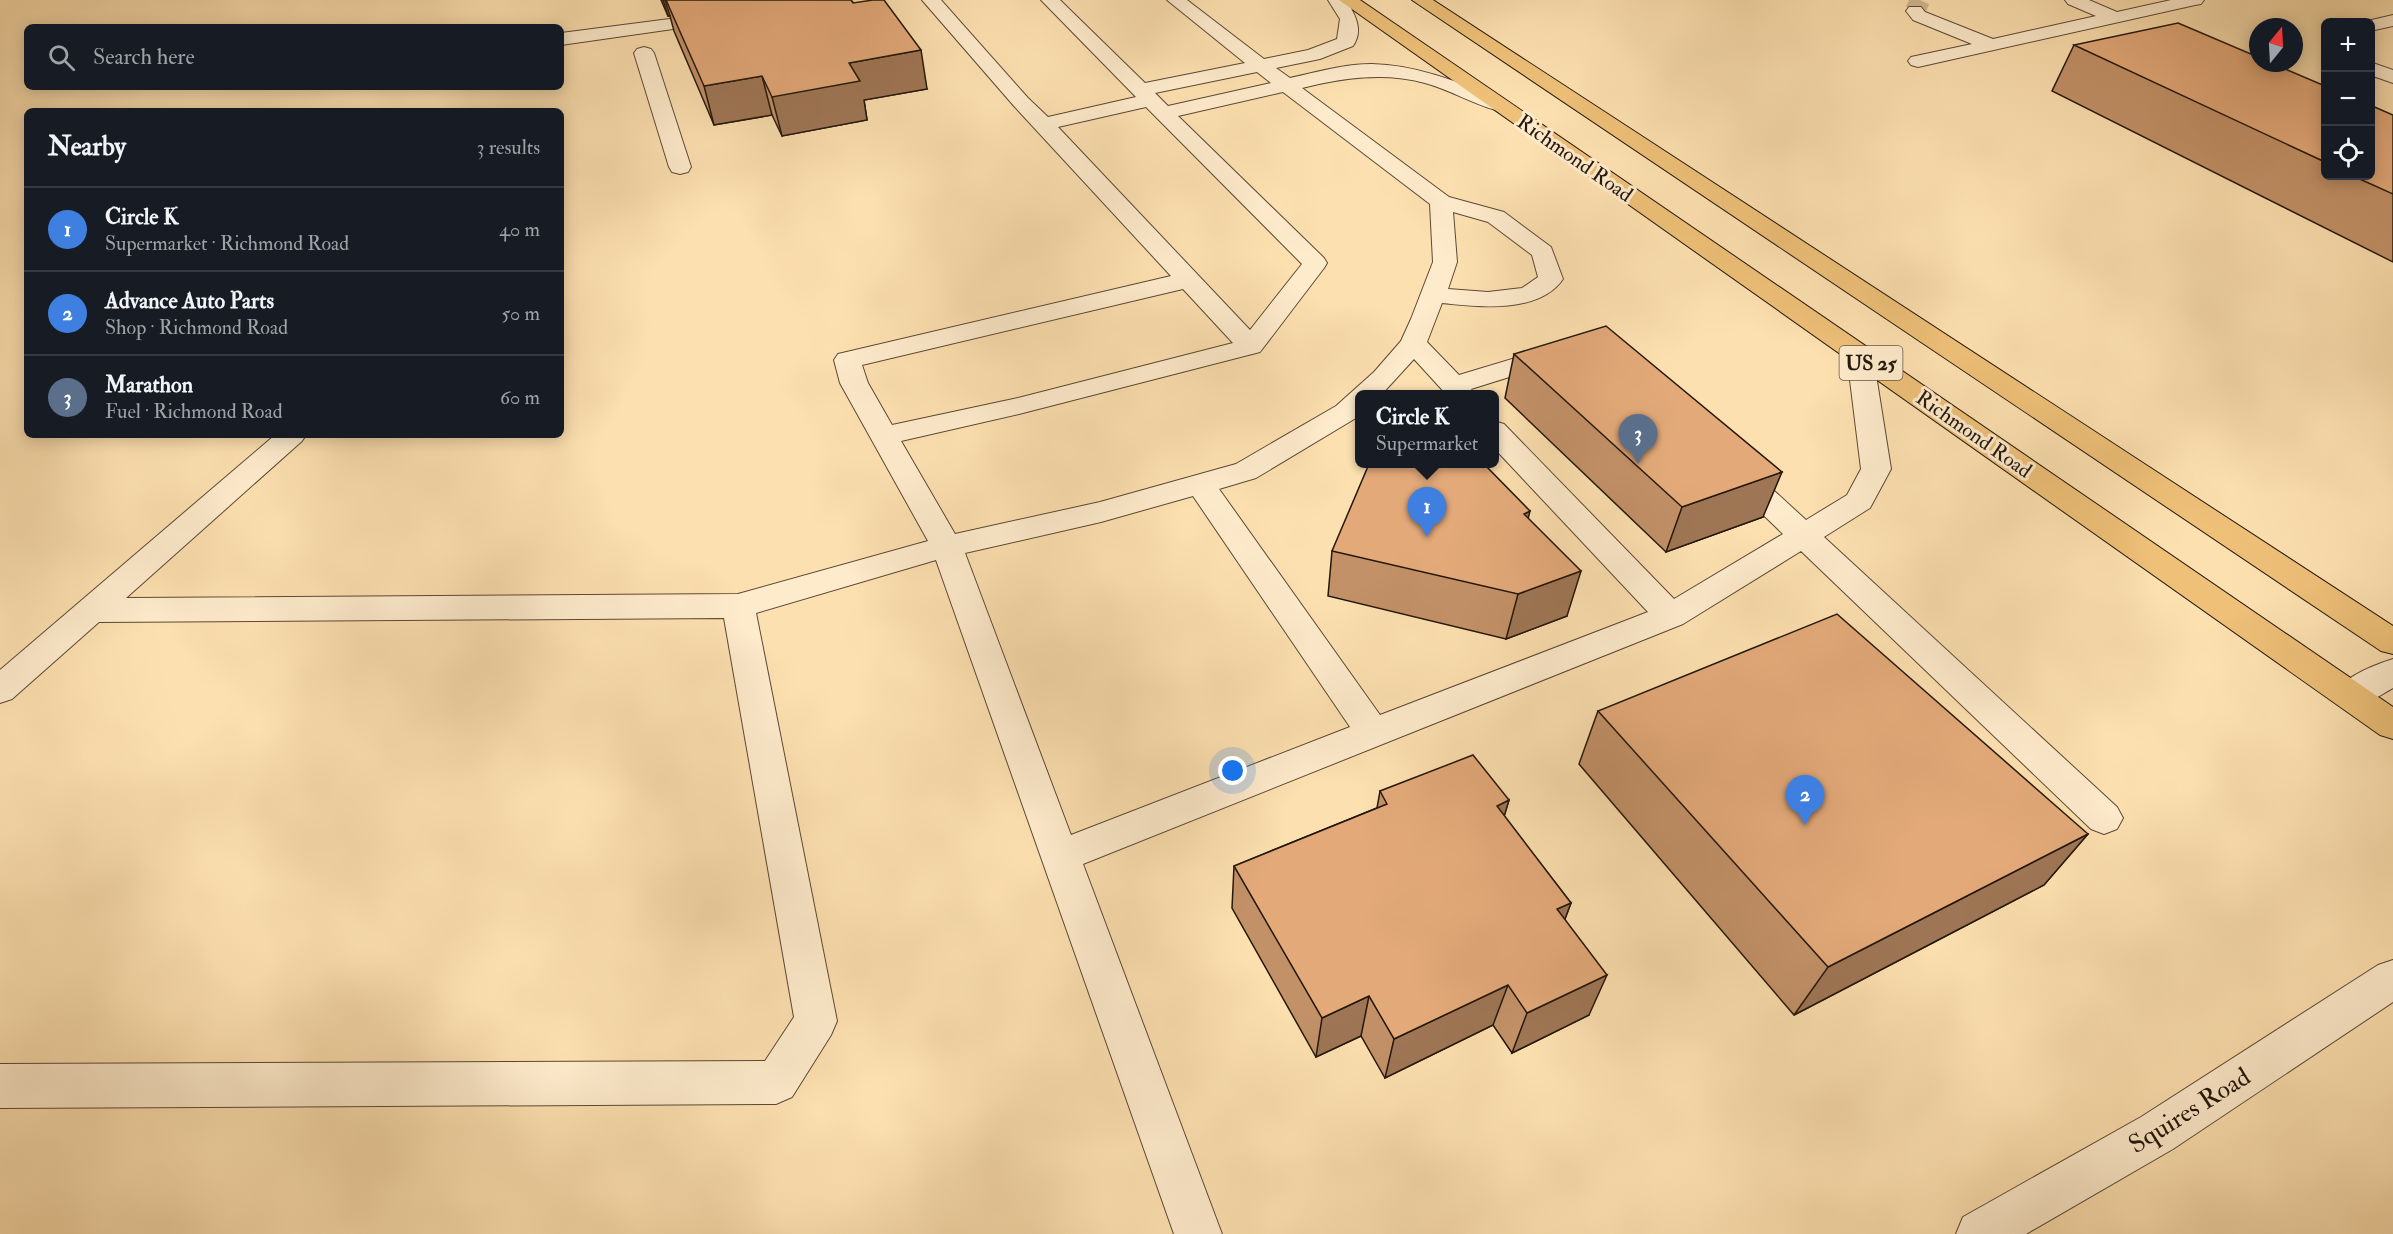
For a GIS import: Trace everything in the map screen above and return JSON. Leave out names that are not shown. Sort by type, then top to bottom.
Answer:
[{"type":"highway","name":"Richmond Road","points":[[1348,0],[2393,724]]},
{"type":"highway","name":"US 25","points":[[1421,0],[2393,642]]},
{"type":"street","points":[[931,0],[1021,102],[1251,346]]},
{"type":"street","points":[[884,436],[1019,406],[1251,346],[1315,263],[1050,0]]},
{"type":"street","points":[[1176,0],[1441,202],[1496,217],[1543,252],[1551,279],[1529,294],[1488,300],[1433,295]]},
{"type":"street","points":[[1151,101],[1262,66],[1313,55],[1346,42],[1349,19],[1337,0]]},
{"type":"street","points":[[2074,0],[2140,33]]},
{"type":"street","points":[[1918,61],[2188,1]]},
{"type":"street","points":[[1915,11],[1919,16],[1992,45]]},
{"type":"street","points":[[564,39],[735,16]]},
{"type":"street","points":[[2375,25],[2393,20]]},
{"type":"street","points":[[644,53],[680,166]]},
{"type":"street","points":[[1044,124],[1151,101],[1286,84],[1340,73],[1373,70],[1429,78],[1499,105]]},
{"type":"street","points":[[2375,70],[2393,77]]},
{"type":"street","points":[[1370,390],[1384,378],[1413,343],[1433,295],[1445,262],[1441,202]]},
{"type":"street","points":[[1188,280],[847,360],[854,383],[947,546],[1198,1234]]},
{"type":"street","points":[[1413,343],[1457,390],[1555,354],[1582,352]]},
{"type":"street","points":[[1060,856],[1671,616],[1805,535],[1859,501],[1876,469],[1860,356]]},
{"type":"street","points":[[92,610],[738,606],[947,546],[1101,513],[1246,471],[1346,412],[1355,404]]},
{"type":"street","points":[[1499,434],[1671,616]]},
{"type":"street","points":[[0,690],[289,438]]},
{"type":"street","points":[[1718,456],[1805,535],[2104,818]]},
{"type":"street","points":[[1200,484],[1373,733]]},
{"type":"street","points":[[0,1086],[776,1082],[816,1021],[738,606]]},
{"type":"street","points":[[2351,695],[2393,672]]},
{"type":"street","name":"Squires Road","points":[[1980,1234],[2157,1132],[2393,979]]},
{"type":"building","points":[[666,0],[851,0],[853,3],[884,0],[921,50],[849,63],[860,81],[772,97],[762,76],[704,86]]},
{"type":"building","points":[[2178,23],[2249,53],[2249,72],[2292,72],[2321,84],[2321,160],[2074,45]]},
{"type":"building","points":[[2375,107],[2393,115],[2393,194],[2362,180],[2375,180]]},
{"type":"building","points":[[1606,326],[1782,472],[1682,507],[1514,354]]},
{"type":"building","points":[[1367,468],[1488,468],[1530,511],[1524,514],[1581,571],[1518,594],[1332,551]]},
{"type":"building","points":[[1837,614],[2088,834],[1828,967],[1598,711]]},
{"type":"building","points":[[1473,755],[1509,800],[1497,806],[1571,903],[1557,909],[1607,975],[1527,1013],[1508,985],[1394,1039],[1369,996],[1322,1018],[1234,866],[1387,804],[1380,791]]},
{"type":"tunnel","points":[[1915,11],[1920,0]]},
{"type":"place","name":"Marathon","points":[[1638,464]]},
{"type":"place","name":"Circle K","points":[[1427,537]]},
{"type":"place","name":"Advance Auto Parts","points":[[1805,825]]}]
